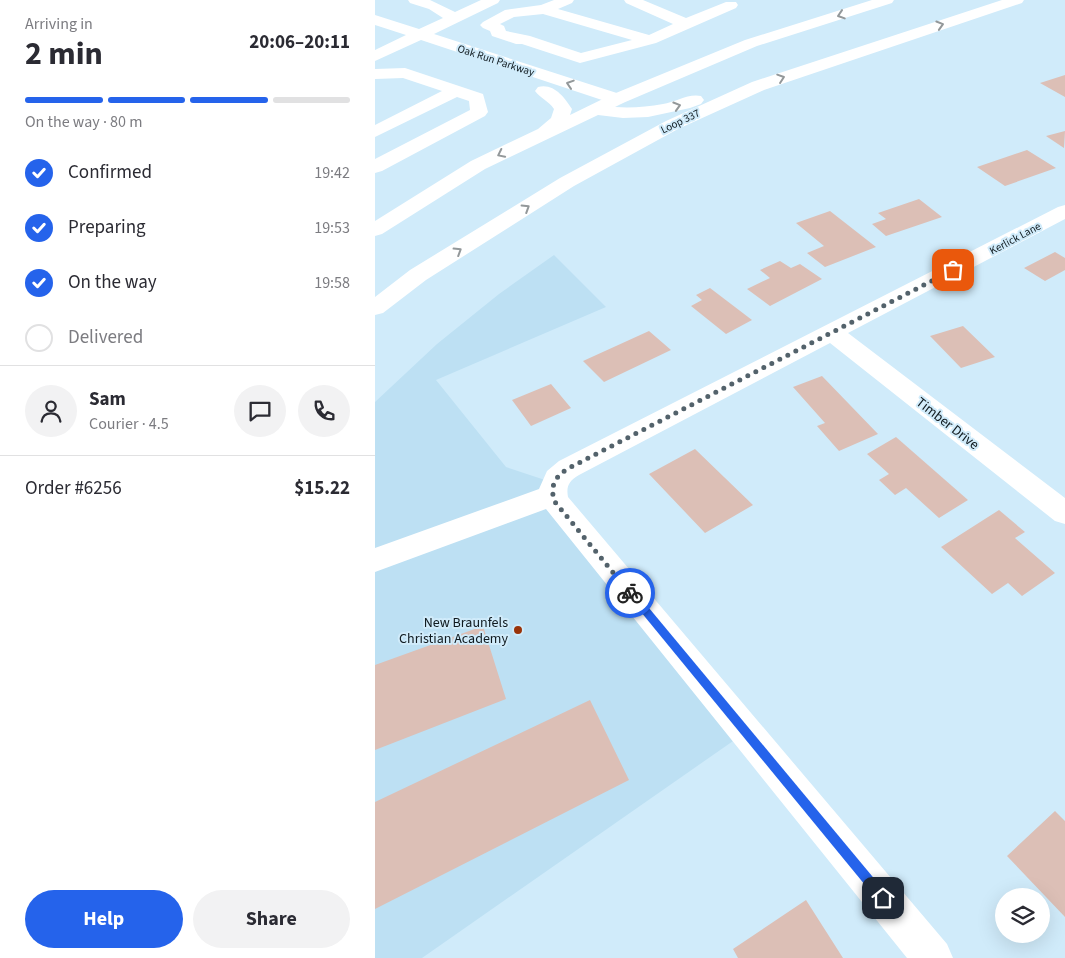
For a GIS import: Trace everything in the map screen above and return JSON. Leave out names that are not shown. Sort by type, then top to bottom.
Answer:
[{"type":"main road","points":[[415,0],[440,3],[454,18]]},
{"type":"main road","points":[[375,56],[493,0]]},
{"type":"main road","points":[[567,0],[544,9],[510,13],[487,25],[499,29],[497,33],[516,39],[524,39],[580,58],[650,40],[731,5]]},
{"type":"main road","points":[[631,0],[686,24]]},
{"type":"main road","points":[[623,106],[751,43],[887,0]]},
{"type":"main road","name":"Loop 337","points":[[375,308],[418,275],[567,182],[672,125],[758,86],[1017,0]]},
{"type":"main road","points":[[544,9],[650,40]]},
{"type":"main road","name":"Oak Run Parkway","points":[[375,20],[623,106]]},
{"type":"main road","name":"Oak Run Parkway","points":[[375,35],[596,109],[623,106]]},
{"type":"main road","points":[[623,106],[665,110],[680,106],[837,43]]},
{"type":"main road","points":[[375,74],[405,73],[477,98],[479,112],[375,167]]},
{"type":"main road","points":[[375,132],[456,91]]},
{"type":"main road","points":[[544,91],[557,99],[563,110],[559,120],[545,133]]},
{"type":"main road","points":[[375,290],[412,262],[504,202],[626,134],[633,127],[623,106]]},
{"type":"main road","points":[[375,230],[478,165],[596,109]]},
{"type":"main road","name":"Kerlick Lane","points":[[553,489],[557,476],[569,468],[1063,215]]},
{"type":"main road","name":"Timber Drive","points":[[832,333],[1065,513]]},
{"type":"main road","points":[[375,560],[553,489],[555,502],[933,958]]},
{"type":"shaded area","name":"New Braunfels Christian Academy","points":[[554,255],[606,307],[436,380],[506,467],[554,483],[746,732],[422,958],[375,958],[375,402],[437,344],[499,294]]},
{"type":"building","points":[[1065,75],[1065,97],[1040,83]]},
{"type":"building","points":[[1065,131],[1064,148],[1046,136]]},
{"type":"building","points":[[1027,150],[1056,168],[1005,186],[977,167]]},
{"type":"building","points":[[919,199],[942,217],[886,236],[872,224],[886,219],[878,213]]},
{"type":"building","points":[[830,211],[876,247],[825,267],[807,253],[824,246],[796,223]]},
{"type":"building","points":[[1055,252],[1065,258],[1065,270],[1045,281],[1024,268]]},
{"type":"building","points":[[780,261],[791,268],[800,264],[822,279],[770,306],[747,289],[770,278],[760,270]]},
{"type":"building","points":[[710,288],[752,320],[726,334],[691,306],[702,300],[696,295]]},
{"type":"building","points":[[963,326],[995,357],[961,368],[930,336]]},
{"type":"building","points":[[649,331],[671,350],[604,382],[583,361]]},
{"type":"building","points":[[822,376],[878,434],[839,451],[817,426],[825,423],[793,387]]},
{"type":"building","points":[[551,384],[571,408],[531,426],[512,400]]},
{"type":"building","points":[[896,437],[968,500],[939,518],[906,488],[895,495],[879,480],[889,474],[867,454]]},
{"type":"building","points":[[695,449],[753,505],[705,533],[649,474]]},
{"type":"building","points":[[999,510],[1025,532],[1015,538],[1055,573],[1022,596],[1008,583],[992,594],[941,547]]},
{"type":"building","points":[[483,626],[506,699],[375,750],[375,665]]},
{"type":"building","points":[[590,700],[629,780],[375,909],[375,802]]},
{"type":"building","points":[[1055,811],[1065,821],[1065,917],[1050,901],[1050,888],[1037,888],[1007,856]]},
{"type":"building","points":[[806,900],[843,958],[738,958],[733,949]]},
{"type":"way so far","points":[[630,593],[555,502],[552,490],[557,476],[569,468],[953,270]]},
{"type":"place","name":"New Braunfels Christian Academy","points":[[518,630]]},
{"type":"route","points":[[630,593],[883,898]]}]
